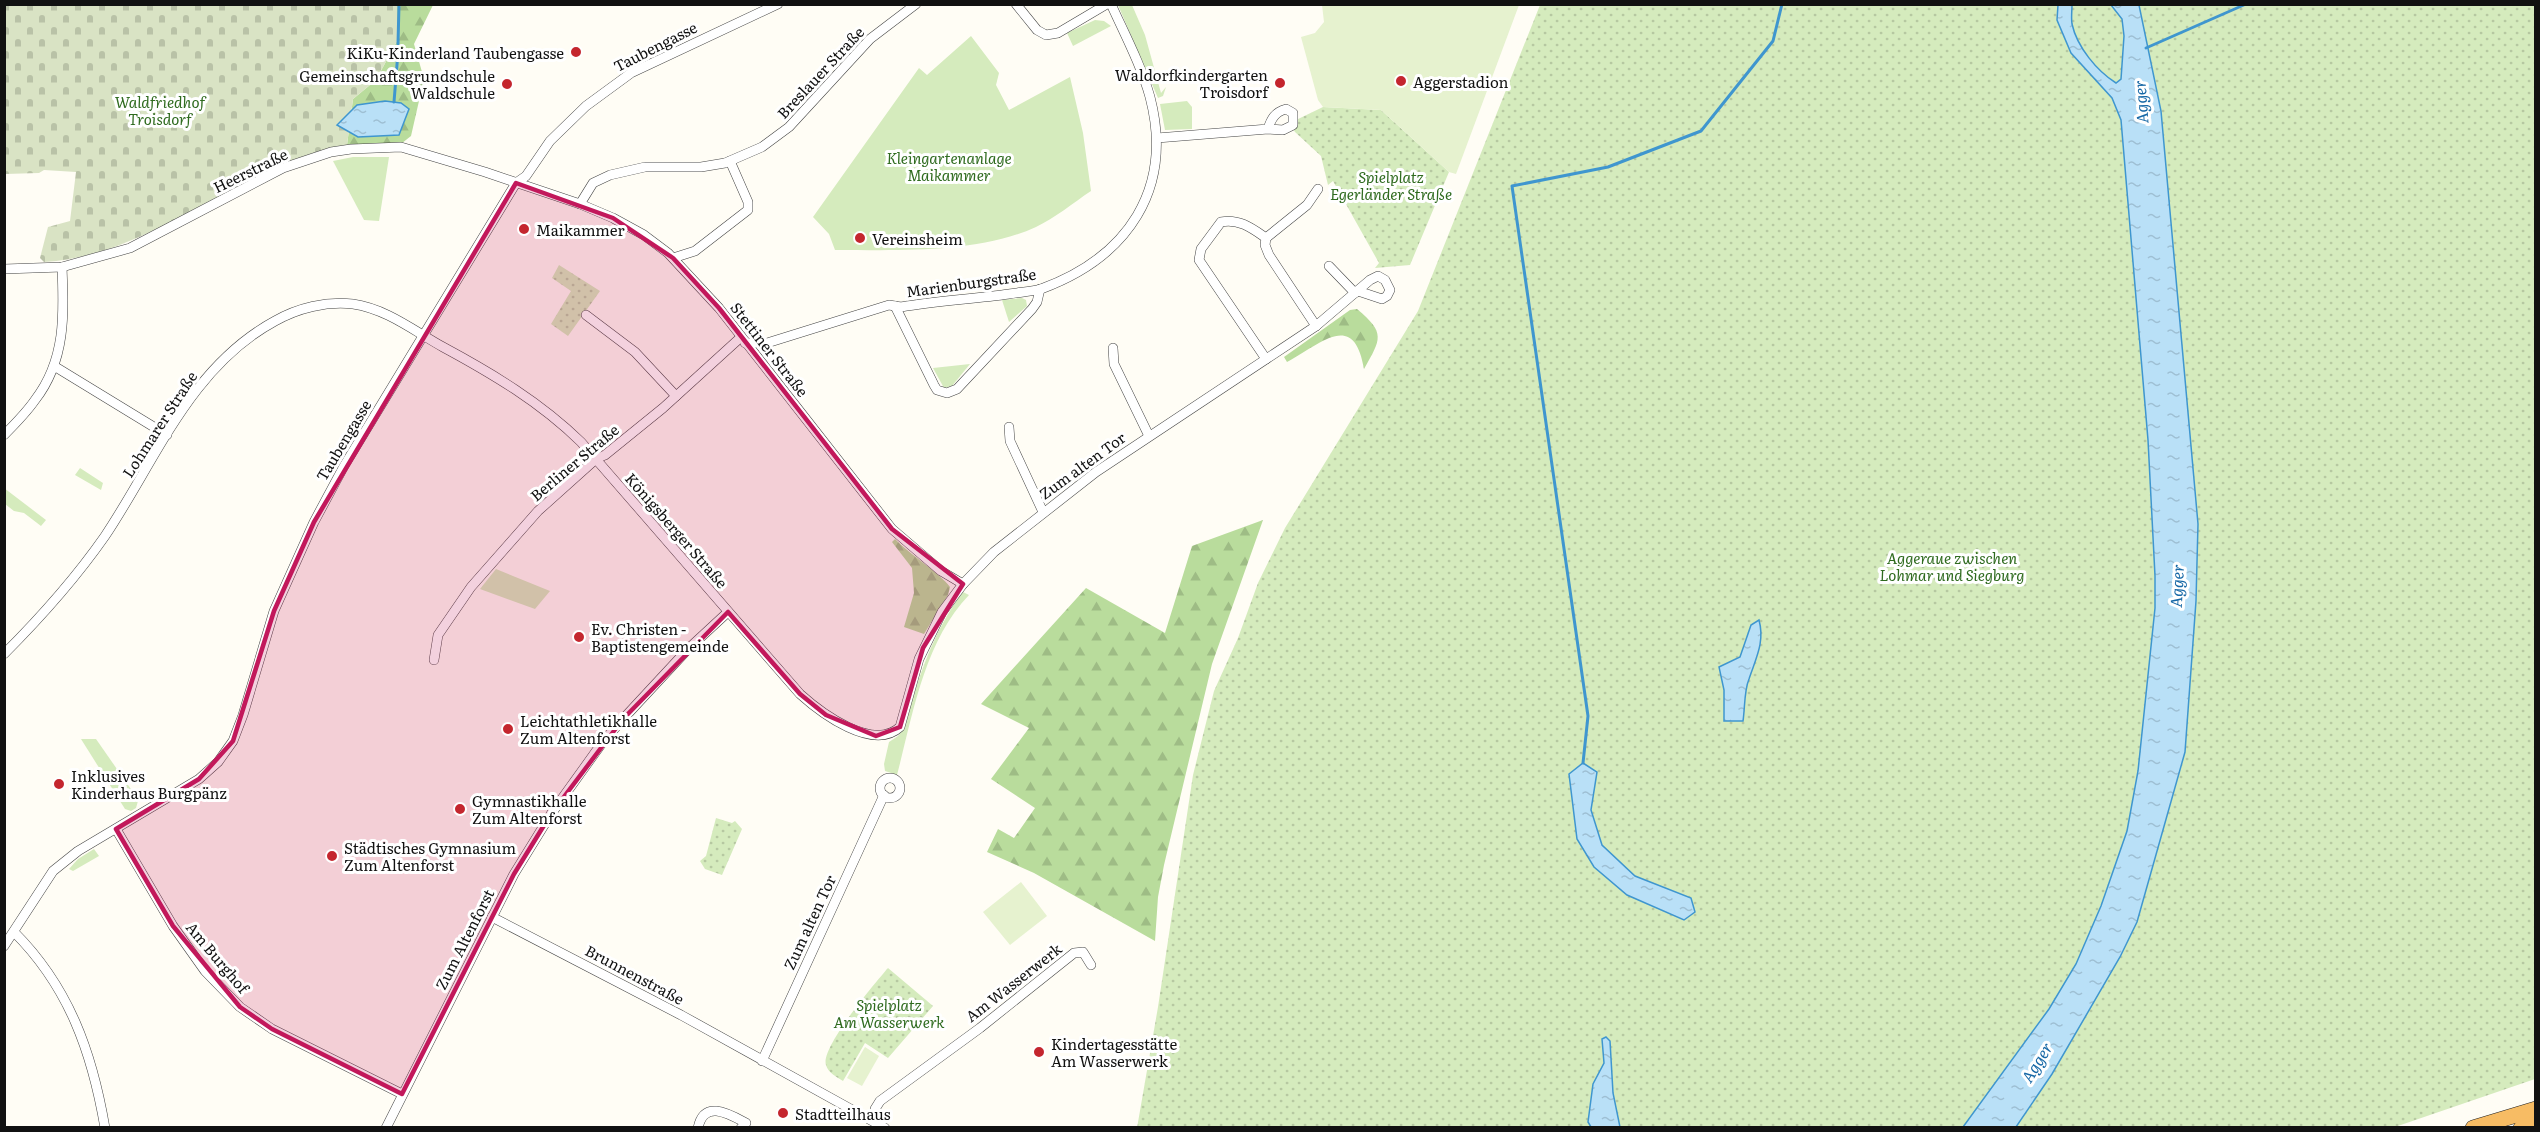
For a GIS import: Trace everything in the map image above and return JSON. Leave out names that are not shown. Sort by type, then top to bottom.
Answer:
[{"type":"highway","points":[[2472,1128],[2535,1108]]},
{"type":"highway","points":[[2521,1128],[2535,1124]]},
{"type":"street","name":"Taubengasse","points":[[4,946],[46,878],[53,871],[78,851],[199,779],[218,762],[233,741],[274,611],[334,483],[516,183],[526,176],[550,141],[586,106],[631,73],[778,4]]},
{"type":"street","name":"Breslauer Straße","points":[[580,204],[593,183],[622,172],[645,167],[700,167],[730,161],[762,147],[787,129],[870,39],[915,4]]},
{"type":"street","points":[[1016,4],[1037,30],[1046,35],[1058,33],[1109,4]]},
{"type":"street","name":"Marienburgstraße","points":[[743,340],[767,343],[889,305],[990,297],[1040,289],[1099,258],[1132,226],[1144,205],[1154,178],[1157,138],[1149,94],[1109,4]]},
{"type":"street","points":[[1157,138],[1268,129]]},
{"type":"street","name":"Heerstraße","points":[[4,269],[62,267],[130,248],[282,168],[331,152],[400,147],[516,183]]},
{"type":"street","points":[[674,258],[695,250],[748,210],[748,202],[730,161]]},
{"type":"street","name":"Stettiner Straße","points":[[516,183],[580,204],[613,218],[644,235],[674,258],[719,308],[892,529],[941,571],[963,585]]},
{"type":"street","points":[[1316,326],[1265,245],[1266,238],[1307,206],[1318,189]]},
{"type":"street","points":[[1266,238],[1243,224],[1233,221],[1221,222],[1201,249],[1199,260],[1266,359]]},
{"type":"street","name":"Zum alten Tor","points":[[900,727],[924,648],[942,612],[963,585],[994,552],[1043,512],[1149,436],[1316,326],[1356,292],[1329,266]]},
{"type":"street","points":[[4,435],[35,400],[54,366],[61,343],[64,318],[62,267]]},
{"type":"street","points":[[895,306],[934,385],[937,390],[947,393],[957,389],[1032,309],[1037,302],[1040,289]]},
{"type":"street","name":"Lohmarer Straße","points":[[4,654],[79,573],[125,506],[197,387],[219,362],[255,333],[290,314],[322,305],[352,304],[384,313],[424,336]]},
{"type":"street","points":[[586,315],[635,352],[676,396]]},
{"type":"street","name":"Königsberger Straße","points":[[424,336],[528,397],[564,424],[800,694],[826,715],[855,730],[876,736],[893,733],[900,727]]},
{"type":"street","name":"Berliner Straße","points":[[434,660],[438,635],[450,615],[493,560],[537,511],[596,459],[605,455],[743,340]]},
{"type":"street","points":[[1113,348],[1114,364],[1149,436]]},
{"type":"street","points":[[54,366],[167,435]]},
{"type":"street","points":[[1009,427],[1010,441],[1043,512]]},
{"type":"street","name":"Zum Altenforst","points":[[386,1128],[492,917],[537,836],[602,743],[688,649],[728,612]]},
{"type":"street","name":"Zum alten Tor","points":[[762,1061],[884,795]]},
{"type":"street","name":"Am Burghof","points":[[116,829],[173,926],[206,971],[240,1007],[272,1029],[402,1094]]},
{"type":"street","name":"Brunnenstraße","points":[[492,917],[681,1015],[762,1061]]},
{"type":"street","points":[[14,932],[28,946],[49,975],[80,1029],[95,1075],[105,1128]]},
{"type":"street","name":"Am Wasserwerk","points":[[874,1121],[874,1109],[880,1101],[980,1028],[1074,953],[1083,952],[1091,965]]},
{"type":"street","points":[[762,1061],[885,1128]]},
{"type":"street","points":[[698,1128],[700,1118],[707,1112],[716,1110],[746,1123],[741,1128]]},
{"type":"highlighted area","points":[[516,183],[613,218],[673,258],[719,308],[892,529],[963,584],[923,648],[900,727],[876,736],[826,715],[800,694],[728,612],[623,719],[551,814],[514,874],[402,1094],[272,1029],[240,1007],[173,926],[116,829],[199,779],[233,741],[274,611],[314,522]]},
{"type":"green space","name":"Waldfriedhof Troisdorf","points":[[4,5],[397,5],[397,41],[376,80],[353,99],[347,145],[307,155],[270,170],[161,227],[124,243],[85,256],[44,262],[40,258],[48,227],[70,221],[76,172],[44,170],[39,173],[5,174]]},
{"type":"green space","points":[[397,5],[433,5],[414,44],[424,79],[411,136],[397,147],[347,145],[353,99],[376,80],[397,41]]},
{"type":"green space","points":[[1118,5],[1132,5],[1145,35],[1161,93],[1166,87],[1163,96],[1158,98]]},
{"type":"green space","name":"Aggerstadion","points":[[1322,5],[1519,5],[1456,174],[1449,172],[1381,110],[1323,107],[1318,100],[1301,37],[1315,33],[1324,22]]},
{"type":"green space","name":"Aggeraue zwischen Lohmar und Siegburg","points":[[1540,5],[2535,5],[2535,1079],[2392,1128],[1137,1128],[1193,775],[1214,691],[1238,638],[1258,583],[1285,528],[1418,311]]},
{"type":"green space","points":[[1095,20],[1104,21],[1111,26],[1073,46],[1067,33]]},
{"type":"green space","name":"Kleingartenanlage Maikammer","points":[[971,36],[999,73],[996,85],[1009,110],[1070,77],[1083,133],[1091,191],[1036,227],[989,242],[937,249],[835,250],[829,234],[813,217],[919,68],[927,75]]},
{"type":"green space","points":[[1187,101],[1192,107],[1192,129],[1165,130],[1160,104]]},
{"type":"green space","name":"Spielplatz Egerländer Straße","points":[[1323,107],[1381,110],[1449,172],[1410,265],[1375,268],[1379,263],[1333,181],[1328,185],[1321,156],[1293,129],[1296,120]]},
{"type":"green space","points":[[353,157],[389,157],[379,221],[364,220],[333,161]]},
{"type":"green space","points":[[559,265],[600,291],[568,336],[551,324],[571,291],[552,278]]},
{"type":"green space","points":[[1022,298],[1026,300],[1027,306],[1009,322],[1002,300]]},
{"type":"green space","points":[[1357,309],[1373,324],[1378,337],[1364,369],[1353,340],[1344,336],[1324,340],[1287,362],[1284,357],[1350,310]]},
{"type":"green space","points":[[970,364],[952,386],[944,388],[933,368]]},
{"type":"green space","points":[[80,468],[103,483],[101,490],[75,475]]},
{"type":"green space","points":[[4,488],[46,520],[41,526],[24,513],[14,511],[5,504]]},
{"type":"green space","points":[[1263,520],[1212,664],[1164,865],[1158,897],[1155,941],[1034,873],[987,852],[998,829],[1014,838],[1035,808],[991,779],[1029,728],[981,704],[1086,588],[1165,633],[1192,546]]},
{"type":"green space","points":[[895,539],[950,587],[948,595],[924,634],[904,627],[914,593],[912,568],[892,542]]},
{"type":"green space","points":[[496,569],[550,591],[535,609],[480,589]]},
{"type":"green space","points":[[963,592],[969,595],[941,634],[922,680],[897,775],[885,771],[884,764],[889,742],[904,728],[934,640]]},
{"type":"green space","points":[[81,739],[96,739],[135,795],[138,801],[136,808],[131,811],[125,809]]},
{"type":"green space","points":[[716,818],[732,823],[735,821],[742,829],[722,875],[705,869],[700,861],[706,856]]},
{"type":"green space","points":[[94,849],[99,856],[73,871],[69,869],[78,859]]},
{"type":"green space","points":[[1021,882],[1047,916],[1010,945],[983,912]]},
{"type":"green space","name":"Spielplatz Am Wasserwerk","points":[[888,968],[933,1006],[888,1058],[865,1043],[843,1081],[829,1070],[826,1057],[850,1016]]},
{"type":"green space","points":[[865,1047],[879,1056],[862,1086],[847,1078]]},
{"type":"water","name":"Agger","points":[[2058,5],[2072,5],[2072,24],[2083,50],[2102,72],[2116,83],[2121,79],[2124,36],[2122,19],[2111,5],[2139,5],[2161,111],[2198,524],[2196,601],[2185,752],[2137,922],[2120,957],[2052,1074],[2016,1127],[1963,1127],[2049,1009],[2076,964],[2101,906],[2127,831],[2138,771],[2155,608],[2148,440],[2121,120],[2112,98],[2071,53],[2057,20]]},
{"type":"water","points":[[385,101],[401,103],[409,109],[399,135],[358,137],[337,125],[357,105]]},
{"type":"water","points":[[1759,620],[1760,643],[1747,684],[1743,721],[1724,721],[1724,690],[1719,667],[1740,657],[1751,625]]},
{"type":"water","points":[[1583,763],[1597,772],[1591,810],[1602,845],[1635,876],[1691,898],[1695,912],[1684,920],[1627,895],[1594,867],[1577,839],[1569,774]]},
{"type":"water","points":[[1606,1037],[1610,1041],[1613,1093],[1620,1127],[1591,1127],[1588,1122],[1593,1084],[1604,1063],[1602,1039]]},
{"type":"waterway","points":[[398,44],[399,4]]},
{"type":"waterway","points":[[1583,763],[1588,716],[1512,186],[1608,167],[1701,131],[1773,41],[1782,4]]},
{"type":"waterway","points":[[2146,48],[2246,4]]},
{"type":"waterway","points":[[394,102],[398,52]]},
{"type":"place","name":"KiKu-Kinderland Taubengasse","points":[[576,52]]},
{"type":"place","name":"Aggerstadion","points":[[1401,81]]},
{"type":"place","name":"Waldorfkindergarten Troisdorf","points":[[1280,83]]},
{"type":"place","name":"Gemeinschaftsgrundschule Waldschule","points":[[507,84]]},
{"type":"place","name":"Maikammer","points":[[524,229]]},
{"type":"place","name":"Vereinsheim","points":[[860,238]]},
{"type":"place","name":"Ev. Christen - Baptistengemeinde","points":[[579,637]]},
{"type":"place","name":"Leichtathletikhalle Zum Altenforst","points":[[508,729]]},
{"type":"place","name":"Inklusives Kinderhaus Burgpänz","points":[[59,784]]},
{"type":"place","name":"Gymnastikhalle Zum Altenforst","points":[[460,809]]},
{"type":"place","name":"Städtisches Gymnasium Zum Altenforst","points":[[332,856]]},
{"type":"place","name":"Kindertagesstätte Am Wasserwerk","points":[[1039,1052]]},
{"type":"place","name":"Stadtteilhaus","points":[[783,1113]]}]
